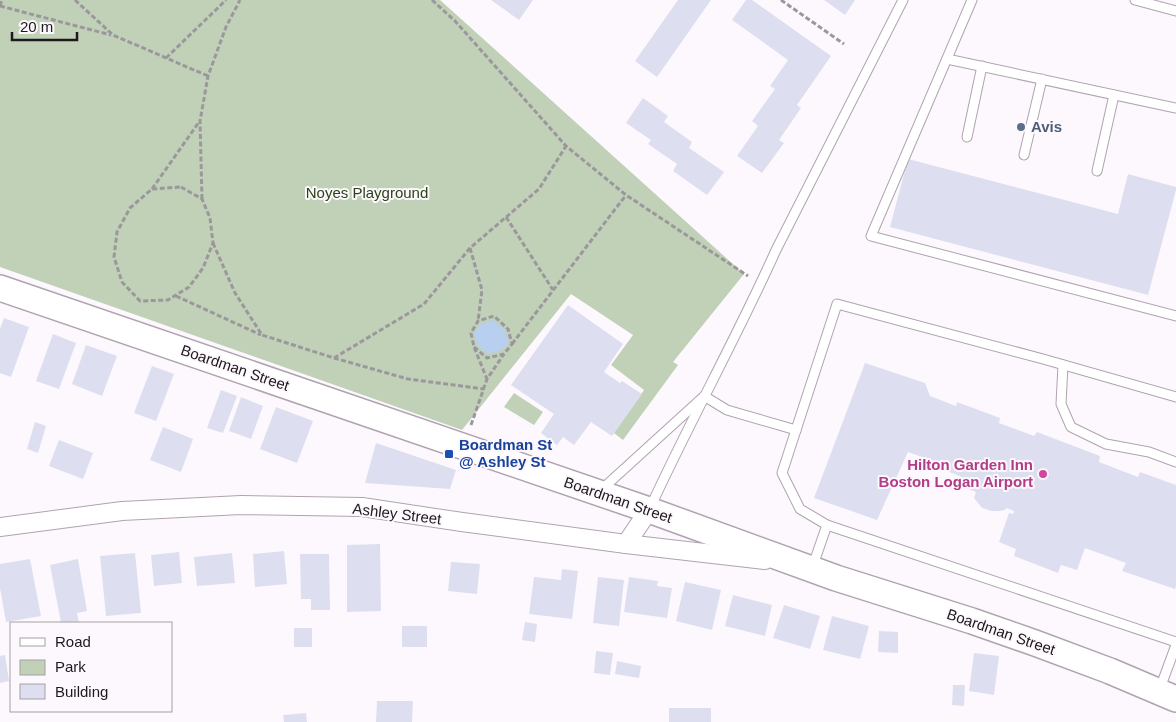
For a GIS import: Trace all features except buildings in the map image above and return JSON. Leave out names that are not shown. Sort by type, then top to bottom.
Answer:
[{"type":"main road","name":"Boardman Street","points":[[0,288],[649,510],[836,578],[1035,643],[1093,664],[1168,695]]},
{"type":"street","name":"Ashley Street","points":[[0,528],[122,512],[241,505],[362,507],[626,544],[802,566]]},
{"type":"street","points":[[626,544],[649,510]]},
{"type":"lane","points":[[649,510],[776,250],[903,0]]},
{"type":"lane","points":[[972,0],[872,236],[1176,316]]},
{"type":"lane","points":[[1135,0],[1176,11]]},
{"type":"lane","points":[[947,59],[1176,108]]},
{"type":"lane","points":[[967,137],[982,66]]},
{"type":"lane","points":[[1024,154],[1042,79]]},
{"type":"lane","points":[[1097,171],[1114,94]]},
{"type":"lane","points":[[1168,695],[1176,644],[827,525],[800,509],[782,473],[837,304],[1176,397]]},
{"type":"lane","points":[[1063,365],[1061,404],[1071,427],[1106,444],[1148,452],[1176,462]]},
{"type":"lane","points":[[704,396],[727,410],[796,430]]},
{"type":"lane","points":[[598,493],[704,396]]},
{"type":"lane","points":[[802,566],[827,525]]},
{"type":"path","points":[[2,0],[0,6],[113,35],[208,76]]},
{"type":"path","points":[[75,0],[113,35]]},
{"type":"path","points":[[166,58],[226,0]]},
{"type":"path","points":[[240,0],[226,27],[208,76],[200,121],[202,199],[210,218],[213,243],[235,293],[262,335]]},
{"type":"path","points":[[432,0],[455,21],[566,146],[626,195],[761,284]]},
{"type":"path","points":[[781,0],[844,44]]},
{"type":"path","points":[[200,121],[152,189],[130,208],[117,232],[114,257],[122,282],[140,301],[168,300],[189,287],[203,268],[213,243]]},
{"type":"path","points":[[334,358],[424,304],[470,248],[539,189],[566,146]]},
{"type":"path","points":[[152,189],[181,187],[202,199]]},
{"type":"path","points":[[464,447],[487,379],[504,354],[626,195]]},
{"type":"path","points":[[506,217],[553,290]]},
{"type":"path","points":[[470,248],[482,290],[478,321],[471,333],[474,347],[487,379]]},
{"type":"path","points":[[176,296],[262,335],[334,358],[408,379],[484,389]]},
{"type":"path","points":[[478,321],[494,316],[508,329],[512,344]]},
{"type":"path","points":[[474,347],[487,358],[504,354]]},
{"type":"green space","name":"Noyes Playground","points":[[0,0],[440,0],[744,274],[673,362],[678,365],[623,440],[614,433],[644,390],[611,365],[633,335],[571,294],[462,430],[0,267]]},
{"type":"green space","points":[[514,393],[543,412],[534,425],[504,407]]},
{"type":"water","points":[[493,320],[505,330],[509,343],[502,350],[488,354],[477,345],[474,333],[480,324]]},
{"type":"place","name":"Avis","points":[[1021,127]]},
{"type":"place","name":"Boardman St @ Ashley St","points":[[449,454]]},
{"type":"place","name":"Hilton Garden Inn Boston Logan Airport","points":[[1043,474]]}]
